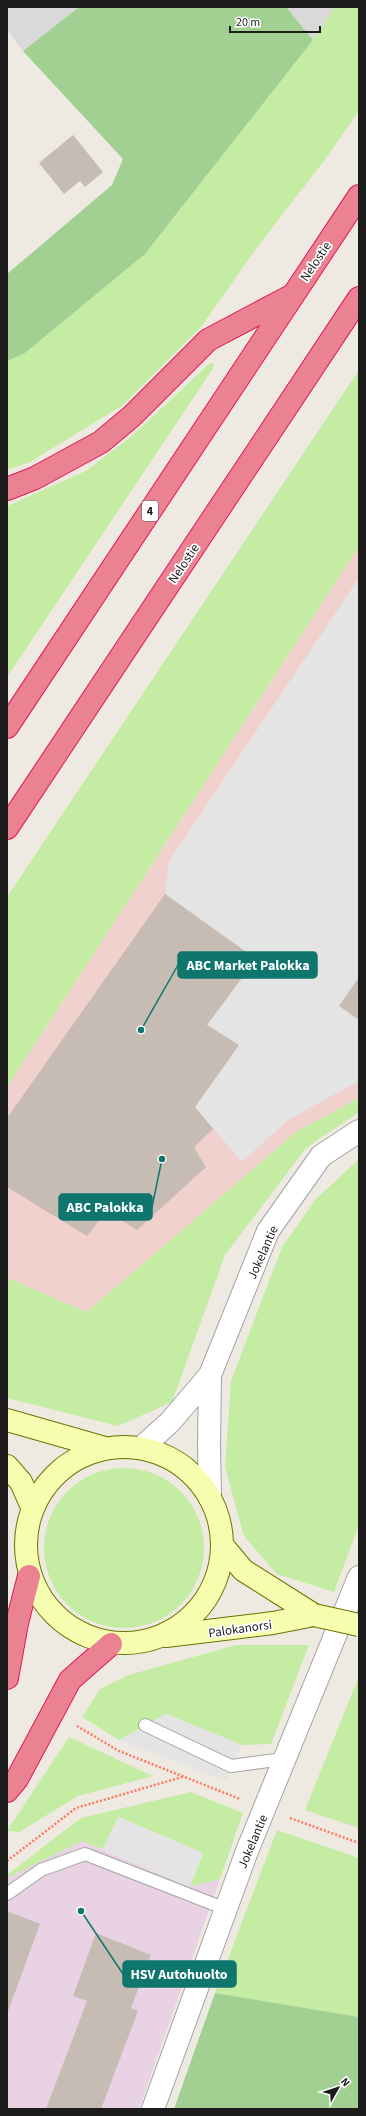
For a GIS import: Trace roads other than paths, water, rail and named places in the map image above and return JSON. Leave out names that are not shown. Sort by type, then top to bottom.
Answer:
[{"type":"highway","name":"Nelostie","points":[[7,726],[359,197]]},
{"type":"highway","points":[[7,489],[35,478],[101,442],[132,416],[208,340],[292,296]]},
{"type":"highway","name":"Nelostie","points":[[7,828],[359,298]]},
{"type":"highway","points":[[7,1678],[17,1623],[29,1576]]},
{"type":"highway","points":[[7,1791],[17,1780],[70,1680],[111,1644]]},
{"type":"main road","points":[[7,1420],[105,1448],[141,1448],[169,1457],[193,1474],[210,1498],[220,1521],[223,1546],[216,1583],[195,1614],[165,1636],[138,1644],[111,1644],[75,1632],[47,1608],[29,1576],[24,1541],[32,1507],[49,1480],[74,1459],[105,1448]]},
{"type":"main road","points":[[7,1466],[21,1482],[32,1507]]},
{"type":"main road","name":"Palokanorsi","points":[[223,1546],[243,1570],[314,1615],[359,1625]]},
{"type":"main road","name":"Palokanorsi","points":[[165,1636],[273,1624],[314,1615]]},
{"type":"street","name":"Jokelantie","points":[[141,1448],[170,1422],[210,1376],[268,1231],[321,1156],[359,1131]]},
{"type":"street","name":"Jokelantie","points":[[210,1376],[210,1498]]},
{"type":"street","name":"Jokelantie","points":[[153,2109],[247,1851],[266,1808],[283,1759],[359,1576]]},
{"type":"lane","points":[[144,1725],[231,1766],[283,1759]]},
{"type":"lane","points":[[7,1894],[41,1870],[85,1854],[226,1909]]},
{"type":"place","name":"ABC Market Palokka","points":[[141,1030]]},
{"type":"place","name":"ABC Palokka","points":[[162,1159]]},
{"type":"place","name":"HSV Autohuolto","points":[[81,1911]]}]
